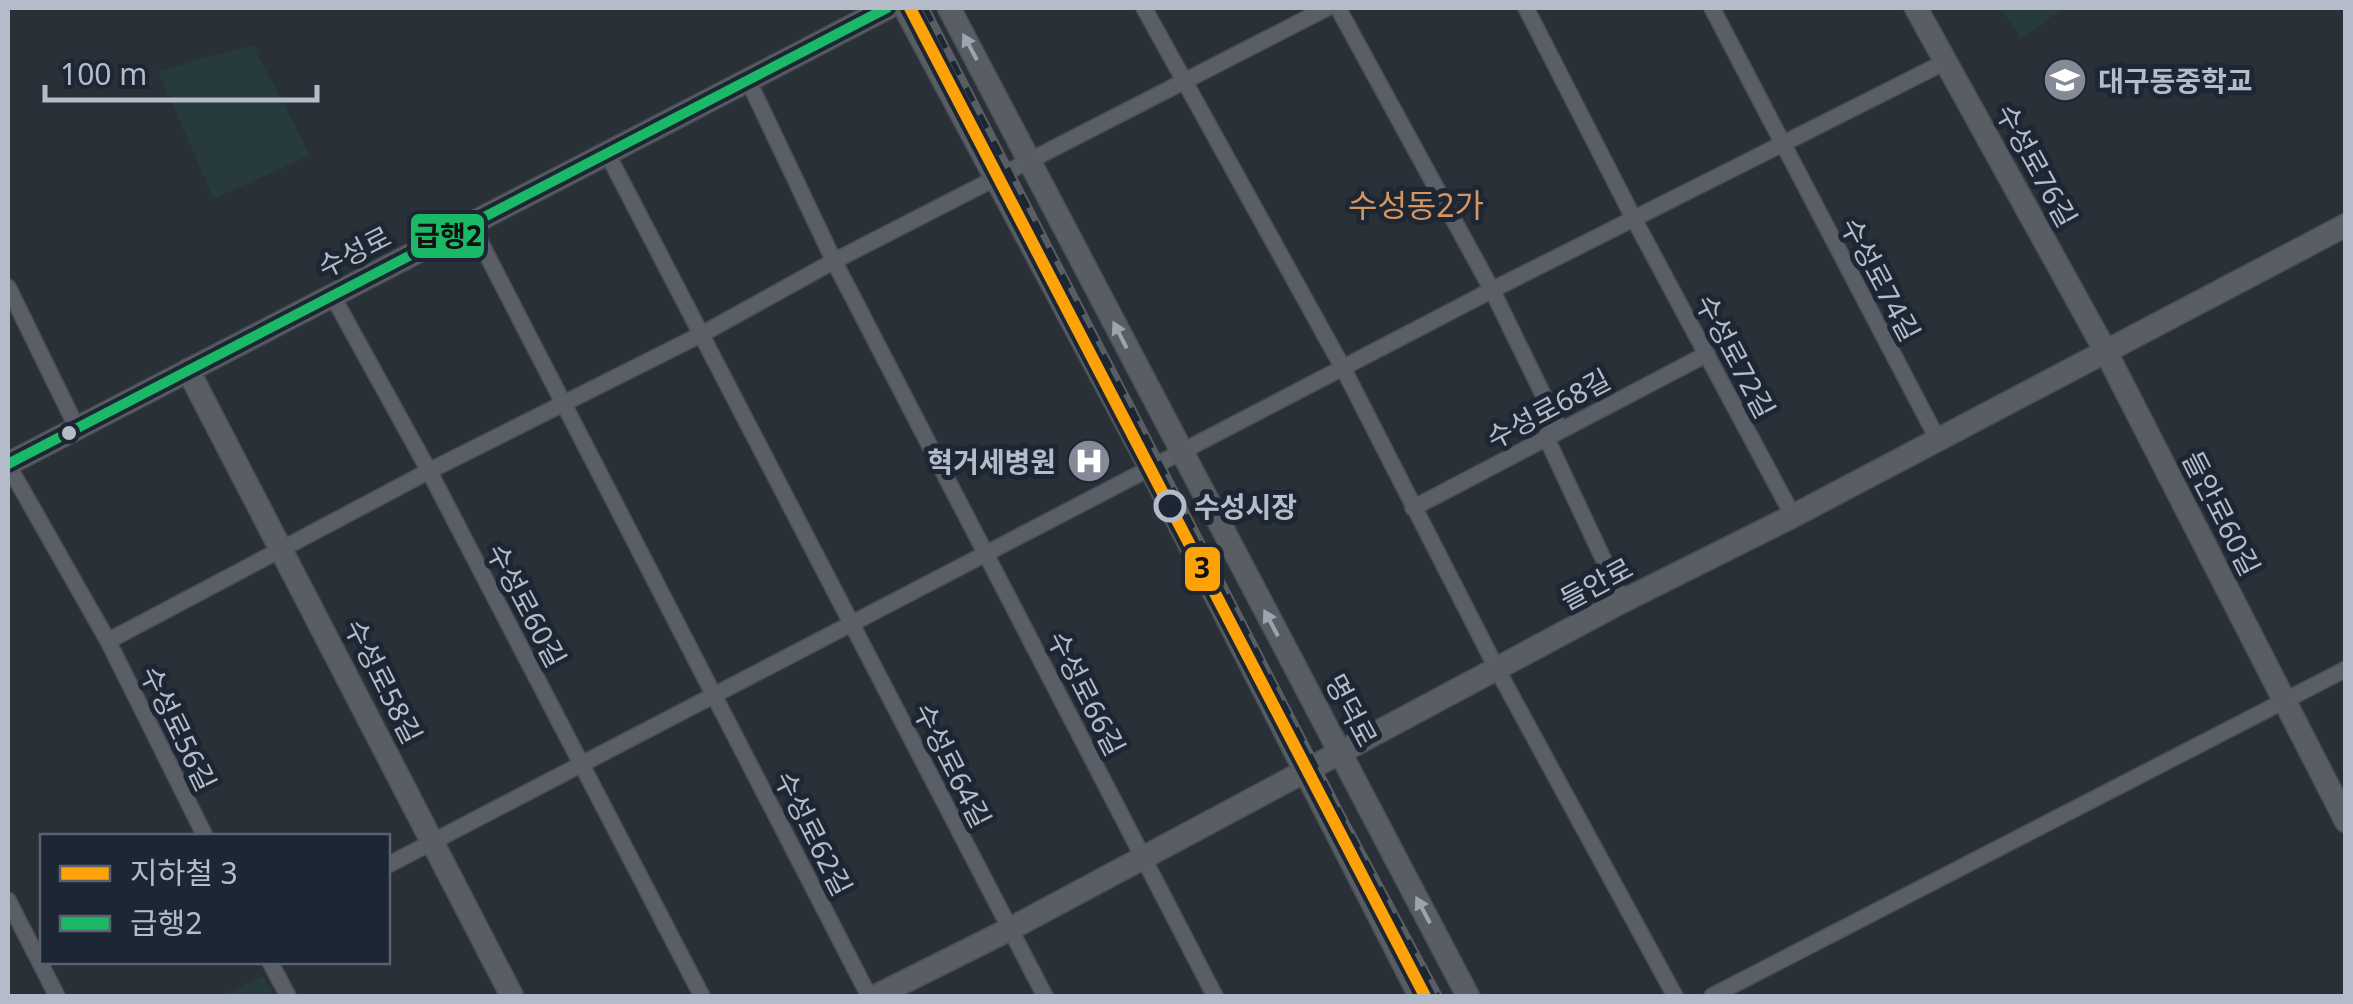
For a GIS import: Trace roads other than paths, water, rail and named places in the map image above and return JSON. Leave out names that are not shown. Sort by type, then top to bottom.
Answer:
[{"type":"main road","name":"수성로","points":[[8,464],[888,8]]},
{"type":"main road","points":[[905,8],[1151,469],[1420,996]]},
{"type":"main road","name":"명덕로","points":[[949,8],[1468,996]]},
{"type":"main road","name":"수성로76길","points":[[1916,8],[2106,352]]},
{"type":"main road","name":"들안로","points":[[872,996],[1010,929],[1623,601],[2346,226]]},
{"type":"main road","name":"들안로60길","points":[[2106,352],[2346,821]]},
{"type":"main road","name":"수성로58길","points":[[188,370],[512,996]]},
{"type":"street","points":[[1144,8],[1343,368],[1412,508],[1674,996]]},
{"type":"street","points":[[108,641],[428,471],[702,334],[834,261],[1327,8]]},
{"type":"street","points":[[1338,8],[1492,290],[1556,421],[1546,436],[1623,601]]},
{"type":"street","name":"수성로72길","points":[[1526,8],[1793,516]]},
{"type":"street","name":"수성로74길","points":[[1712,8],[1937,438]]},
{"type":"street","points":[[390,863],[1492,290],[1945,62]]},
{"type":"street","name":"수성로66길","points":[[748,80],[834,261],[1215,996]]},
{"type":"street","name":"수성로64길","points":[[607,153],[1045,996]]},
{"type":"street","name":"수성로62길","points":[[471,224],[872,996]]},
{"type":"street","points":[[8,287],[77,428]]},
{"type":"street","name":"수성로60길","points":[[332,296],[582,762],[702,996]]},
{"type":"street","name":"수성로68길","points":[[1412,508],[1706,354]]},
{"type":"street","name":"수성로56길","points":[[8,464],[108,641],[204,834]]},
{"type":"street","points":[[1712,996],[2346,669]]},
{"type":"street","points":[[8,900],[36,942]]},
{"type":"street","points":[[45,964],[57,996]]},
{"type":"street","points":[[271,964],[288,996]]},
{"type":"railway","points":[[925,8],[1438,996]]},
{"type":"metro line","name":"3","points":[[910,8],[1425,996]]},
{"type":"place","name":"대구동중학교","points":[[2065,80]]},
{"type":"place","name":"혁거세병원","points":[[1089,461]]},
{"type":"place","name":"수성시장","points":[[1170,506]]},
{"type":"district","name":"수성동2가","points":[[1416,204]]}]
